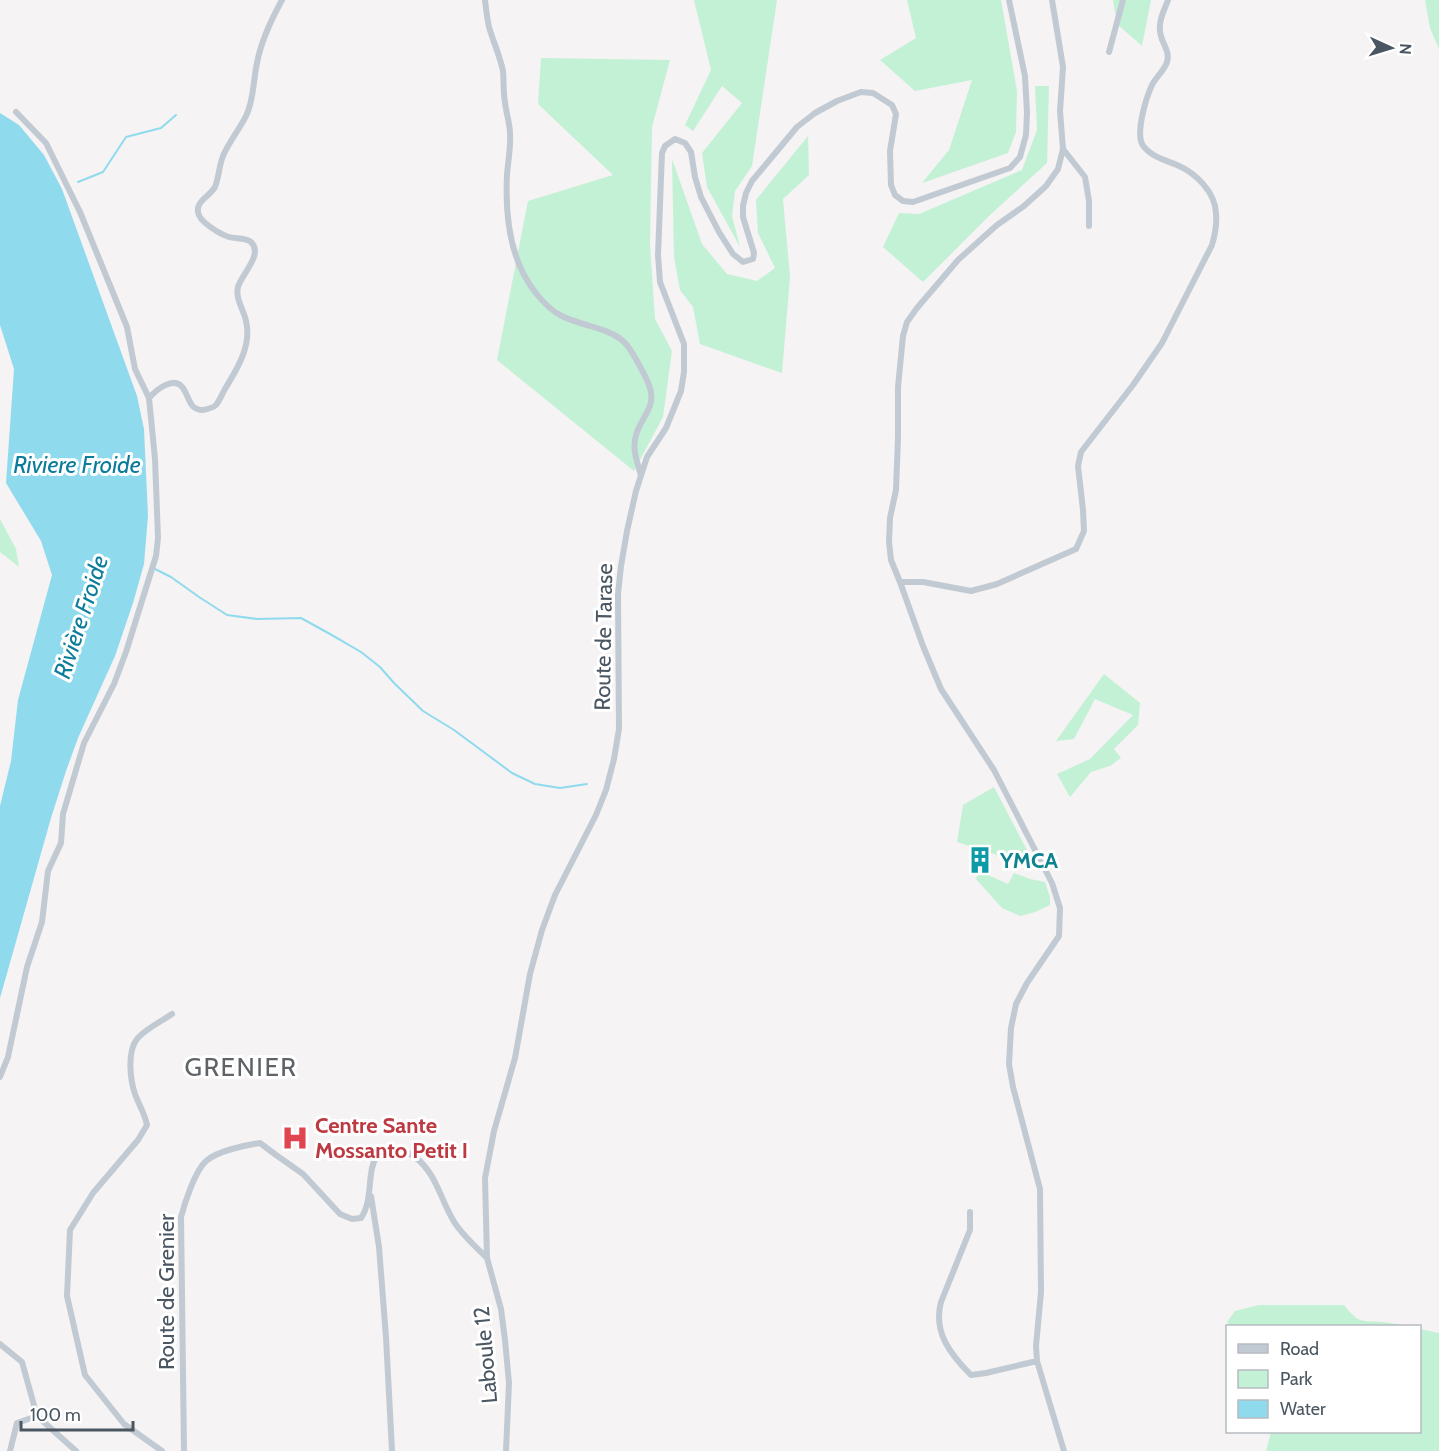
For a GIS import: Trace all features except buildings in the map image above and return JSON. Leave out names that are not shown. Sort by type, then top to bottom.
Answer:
[{"type":"street","points":[[149,398],[157,389],[173,383],[183,388],[193,406],[202,410],[211,408],[217,403],[236,372],[244,351],[248,329],[237,297],[243,275],[251,266],[253,243],[249,240],[229,237],[208,226],[200,218],[198,206],[214,188],[223,156],[249,108],[260,47],[282,0]]},
{"type":"street","points":[[485,0],[488,24],[502,69],[509,123],[508,216],[514,253],[534,292],[553,311],[619,338],[631,350],[651,392],[649,409],[636,433],[634,444],[641,476]]},
{"type":"street","name":"Route de Tarase","points":[[486,1258],[485,1178],[494,1131],[515,1058],[530,974],[542,930],[555,895],[596,815],[606,790],[614,759],[619,729],[618,594],[627,531],[647,457],[666,428],[681,391],[684,344],[660,282],[658,255],[662,153],[665,146],[675,139],[685,143],[691,152],[701,197],[733,254],[743,262],[753,260],[754,253],[742,206],[752,180],[797,127],[815,113],[861,92],[873,93],[892,105],[896,114],[890,151],[891,185],[895,195],[903,201],[913,202],[1010,168],[1020,157],[1026,135],[1027,113],[1025,76],[1009,0]]},
{"type":"street","points":[[1052,0],[1063,67],[1060,111],[1063,149],[1058,169],[1046,186],[958,260],[916,308],[907,322],[903,336],[898,387],[896,490],[890,518],[889,542],[891,560],[922,646],[941,689],[994,770],[1052,882],[1059,908],[1059,936],[1027,983],[1016,1004],[1011,1028],[1009,1064],[1040,1189],[1041,1292],[1036,1346],[1037,1361],[1064,1451]]},
{"type":"street","points":[[1109,52],[1123,0]]},
{"type":"street","points":[[900,582],[923,582],[971,591],[997,584],[1076,549],[1084,531],[1078,466],[1081,452],[1133,385],[1162,342],[1212,245],[1216,230],[1216,211],[1205,186],[1181,167],[1154,156],[1143,145],[1139,133],[1152,84],[1167,61],[1167,52],[1160,35],[1160,21],[1168,0]]},
{"type":"street","points":[[0,1077],[8,1058],[27,967],[42,922],[48,871],[61,843],[63,814],[84,743],[114,684],[156,556],[158,538],[155,459],[149,398],[135,369],[126,327],[80,212],[46,142],[16,112]]},
{"type":"street","points":[[1063,149],[1085,177],[1089,201],[1089,226]]},
{"type":"street","points":[[162,1451],[124,1424],[85,1375],[67,1296],[70,1230],[93,1193],[138,1140],[147,1125],[131,1083],[130,1061],[133,1047],[144,1033],[172,1014]]},
{"type":"street","name":"Route de Grenier","points":[[184,1451],[181,1217],[185,1202],[201,1167],[208,1159],[218,1154],[261,1143],[303,1174],[340,1214],[352,1219],[361,1218],[367,1206],[373,1164],[378,1154],[384,1150],[396,1149],[408,1152],[430,1171],[453,1221],[486,1258]]},
{"type":"street","points":[[370,1190],[379,1247],[392,1451]]},
{"type":"street","points":[[970,1212],[970,1230],[938,1314],[947,1347],[971,1375],[1037,1361]]},
{"type":"street","name":"Laboule 12","points":[[486,1258],[501,1309],[505,1340],[509,1383],[506,1451]]},
{"type":"street","points":[[0,1344],[22,1362],[37,1416],[75,1451]]},
{"type":"street","points":[[10,1451],[17,1423],[37,1416]]},
{"type":"green space","points":[[694,0],[777,0],[752,166],[735,191],[732,216],[740,247],[707,187],[702,153],[742,103],[722,86],[693,131],[685,125],[711,70]]},
{"type":"green space","points":[[907,0],[1001,0],[1017,91],[1016,132],[1008,153],[922,183],[949,150],[972,80],[915,91],[880,60],[916,38]]},
{"type":"green space","points":[[1113,0],[1151,0],[1142,46],[1117,24]]},
{"type":"green space","points":[[1425,0],[1439,0],[1439,49],[1430,28]]},
{"type":"green space","points":[[541,58],[670,60],[652,127],[650,245],[655,319],[672,351],[663,417],[634,471],[497,360],[528,201],[613,175],[538,104]]},
{"type":"green space","points":[[1035,86],[1049,86],[1047,163],[990,215],[923,282],[883,247],[899,213],[919,214],[1022,170],[1037,130]]},
{"type":"green space","points":[[808,136],[809,175],[783,199],[790,277],[782,373],[700,344],[693,307],[680,290],[674,257],[672,159],[702,244],[727,274],[757,281],[775,268],[758,233],[756,200]]},
{"type":"green space","points":[[0,519],[16,549],[19,567],[0,552]]},
{"type":"green space","points":[[1104,674],[1140,703],[1138,725],[1114,749],[1121,758],[1110,766],[1091,772],[1070,797],[1057,774],[1090,759],[1133,715],[1095,699],[1074,739],[1056,741]]},
{"type":"green space","points":[[994,787],[1030,856],[1018,862],[957,842],[963,805]]},
{"type":"green space","points":[[979,871],[1008,884],[1014,873],[1045,882],[1050,905],[1020,916],[1002,908],[976,879]]},
{"type":"green space","points":[[1259,1305],[1344,1305],[1358,1319],[1402,1325],[1229,1325],[1227,1322],[1235,1311]]},
{"type":"green space","points":[[1421,1329],[1439,1333],[1439,1451],[1266,1451],[1271,1433],[1421,1433]]},
{"type":"water","name":"Riviere Froide","points":[[0,113],[19,125],[44,155],[62,189],[137,396],[144,429],[148,516],[144,564],[133,603],[115,656],[78,738],[66,771],[0,998],[0,806],[11,761],[18,700],[52,575],[41,541],[6,483],[14,369],[0,325]]},
{"type":"waterway","points":[[78,182],[103,172],[126,137],[161,128],[176,115]]},
{"type":"waterway","points":[[155,569],[171,577],[227,615],[257,619],[301,618],[330,634],[361,652],[380,667],[423,711],[454,730],[512,773],[535,784],[560,788],[587,784]]},
{"type":"place","name":"YMCA","points":[[980,860]]},
{"type":"place","name":"Centre Sante Mossanto Petit I","points":[[295,1138]]},
{"type":"district","name":"GRENIER","points":[[241,1067]]},
{"type":"water label","name":"Rivière Froide","points":[[81,617]]}]
